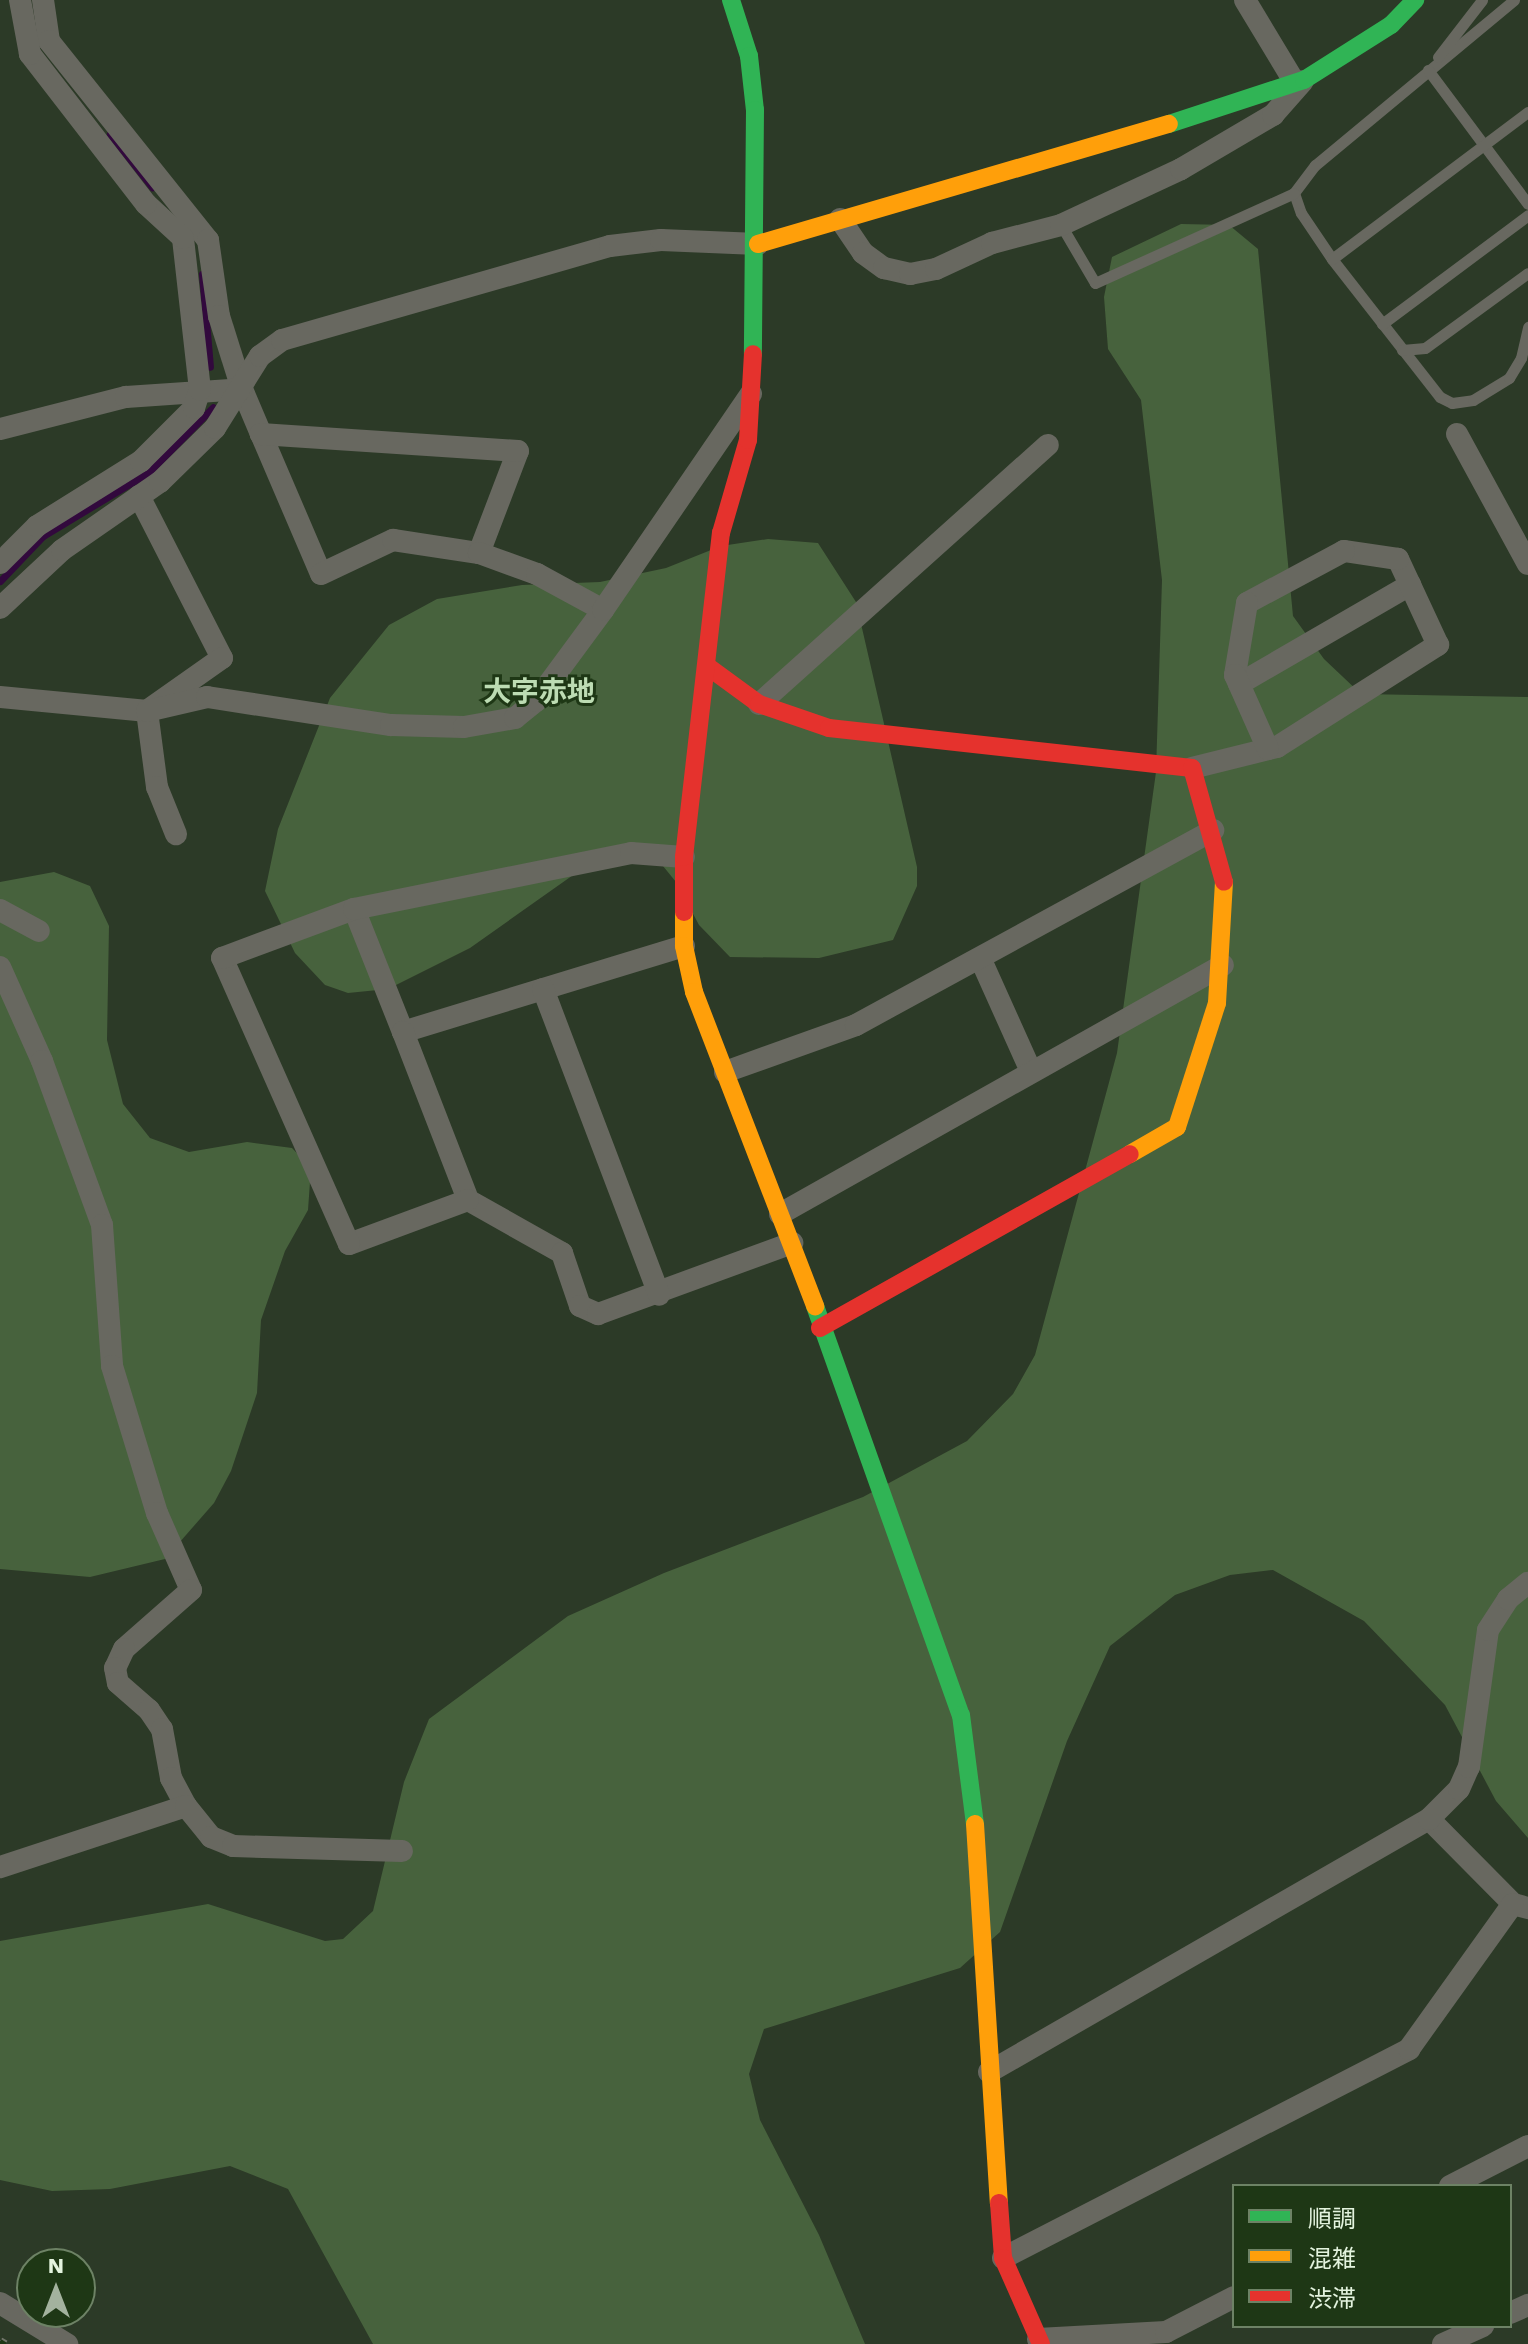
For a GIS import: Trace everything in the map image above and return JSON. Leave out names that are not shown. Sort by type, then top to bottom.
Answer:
[{"type":"street","points":[[0,563],[37,526],[141,461],[194,408],[200,390],[183,238],[146,204],[30,54],[20,0]]},
{"type":"street","points":[[43,0],[49,41],[201,225],[208,240],[219,316],[242,389],[321,574],[393,540],[479,553],[537,574],[603,610]]},
{"type":"street","points":[[731,0],[752,83],[758,244],[753,389],[748,440],[721,533],[684,857],[684,946],[694,992],[792,1243],[961,1715],[972,1779],[1003,2258],[1040,2342],[1166,2332],[1232,2298]]},
{"type":"street","points":[[1245,0],[1300,81]]},
{"type":"street","points":[[0,608],[62,550],[139,496],[215,428],[260,356],[282,340],[610,246],[661,240],[758,244],[1300,81],[1391,25],[1415,0]]},
{"type":"street","points":[[840,219],[863,253],[884,268],[910,274],[1061,225],[1181,169],[1273,115],[1300,81]]},
{"type":"street","points":[[0,429],[126,397],[242,389]]},
{"type":"street","points":[[0,697],[147,711],[207,697],[391,725],[464,727],[515,718],[536,701],[603,610],[753,389]]},
{"type":"street","points":[[261,434],[518,451],[479,553]]},
{"type":"street","points":[[1457,434],[1528,564]]},
{"type":"street","points":[[759,704],[1048,445]]},
{"type":"street","points":[[139,496],[222,658],[147,711]]},
{"type":"street","points":[[707,666],[759,704],[829,728],[1192,768],[1268,749],[1438,645],[1398,559],[1344,551],[1247,603],[1235,675],[1268,749]]},
{"type":"street","points":[[1239,684],[1410,585]]},
{"type":"street","points":[[147,711],[157,787],[176,834]]},
{"type":"street","points":[[820,1328],[1177,1127],[1217,1003],[1223,965],[1225,872],[1192,768]]},
{"type":"street","points":[[725,1072],[856,1025],[981,960],[1213,830]]},
{"type":"street","points":[[468,1200],[349,1244],[222,958],[354,909],[631,853],[684,857]]},
{"type":"street","points":[[354,909],[468,1200],[562,1253],[580,1306],[598,1314],[659,1295],[792,1243]]},
{"type":"street","points":[[0,910],[39,931]]},
{"type":"street","points":[[403,1032],[684,946]]},
{"type":"street","points":[[981,960],[1031,1071]]},
{"type":"street","points":[[780,1214],[1223,965]]},
{"type":"street","points":[[0,967],[42,1061],[102,1225],[112,1366],[157,1513],[191,1590],[124,1649],[115,1668],[118,1683],[149,1710],[162,1729],[171,1778],[186,1806],[211,1837],[233,1846],[402,1851]]},
{"type":"street","points":[[543,989],[659,1295]]},
{"type":"street","points":[[989,2072],[1429,1819],[1459,1789],[1469,1767],[1488,1630],[1508,1599],[1528,1583]]},
{"type":"street","points":[[0,1867],[186,1806]]},
{"type":"street","points":[[1003,2258],[1409,2049],[1520,1906],[1429,1819]]},
{"type":"street","points":[[1454,2184],[1528,2146]]},
{"type":"street","points":[[0,2303],[67,2344]]},
{"type":"street","points":[[1443,2344],[1479,2328]]},
{"type":"lane","points":[[1428,70],[1482,0]]},
{"type":"lane","points":[[1061,225],[1095,283],[1294,193],[1315,165],[1514,0]]},
{"type":"lane","points":[[1428,70],[1528,204]]},
{"type":"lane","points":[[1332,259],[1528,112]]},
{"type":"lane","points":[[1294,193],[1301,213],[1332,259],[1440,397],[1452,403],[1473,400],[1509,378],[1521,358],[1528,327]]},
{"type":"lane","points":[[1382,324],[1528,215]]},
{"type":"lane","points":[[1401,349],[1425,348],[1528,273]]},
{"type":"green space","points":[[1181,224],[1229,225],[1258,249],[1293,616],[1324,659],[1361,694],[1528,697],[1528,1838],[1496,1801],[1445,1705],[1364,1621],[1273,1570],[1230,1575],[1175,1595],[1110,1646],[1067,1741],[1000,1932],[960,1968],[764,2029],[749,2074],[760,2120],[819,2235],[865,2344],[373,2344],[288,2189],[230,2166],[110,2189],[52,2191],[0,2180],[0,1941],[208,1904],[325,1941],[343,1939],[373,1911],[404,1782],[429,1719],[568,1616],[664,1573],[863,1497],[967,1441],[1013,1394],[1035,1355],[1117,1053],[1156,772],[1162,580],[1141,400],[1108,349],[1104,297],[1112,257]]},
{"type":"green space","points":[[768,539],[818,543],[856,602],[917,867],[917,886],[893,940],[819,958],[730,957],[699,925],[676,882],[654,855],[576,873],[470,948],[388,989],[348,993],[325,985],[295,953],[265,891],[278,829],[330,698],[389,625],[437,599],[522,585],[600,582],[666,568],[721,546]]},
{"type":"green space","points":[[54,872],[90,886],[109,926],[107,1040],[123,1104],[150,1138],[189,1152],[247,1142],[292,1148],[311,1168],[308,1210],[285,1251],[261,1320],[257,1393],[231,1471],[214,1503],[165,1559],[90,1577],[0,1569],[0,882]]},
{"type":"waterway","points":[[110,134],[152,187]]},
{"type":"waterway","points":[[202,274],[210,367]]},
{"type":"waterway","points":[[0,581],[43,536],[149,472],[213,407]]},
{"type":"railway","points":[[0,2341],[5,2344]]},
{"type":"traffic: fast","points":[[731,0],[749,56],[755,110],[753,354]]},
{"type":"traffic: fast","points":[[1169,124],[1304,80],[1391,25],[1415,0]]},
{"type":"traffic: fast","points":[[815,1306],[961,1715],[975,1824]]},
{"type":"traffic: slow","points":[[758,244],[1169,124]]},
{"type":"traffic: slow","points":[[1130,1154],[1177,1127],[1217,1003],[1224,882]]},
{"type":"traffic: slow","points":[[684,912],[684,946],[694,992],[815,1306]]},
{"type":"traffic: slow","points":[[975,1824],[999,2203]]},
{"type":"traffic: jam","points":[[684,912],[684,857],[721,533],[748,440],[753,354]]},
{"type":"traffic: jam","points":[[707,666],[759,704],[829,728],[1192,768],[1224,882]]},
{"type":"traffic: jam","points":[[820,1328],[1130,1154]]},
{"type":"traffic: jam","points":[[999,2203],[1003,2258],[1041,2344]]},
{"type":"district","name":"大字赤地","points":[[539,692]]}]
